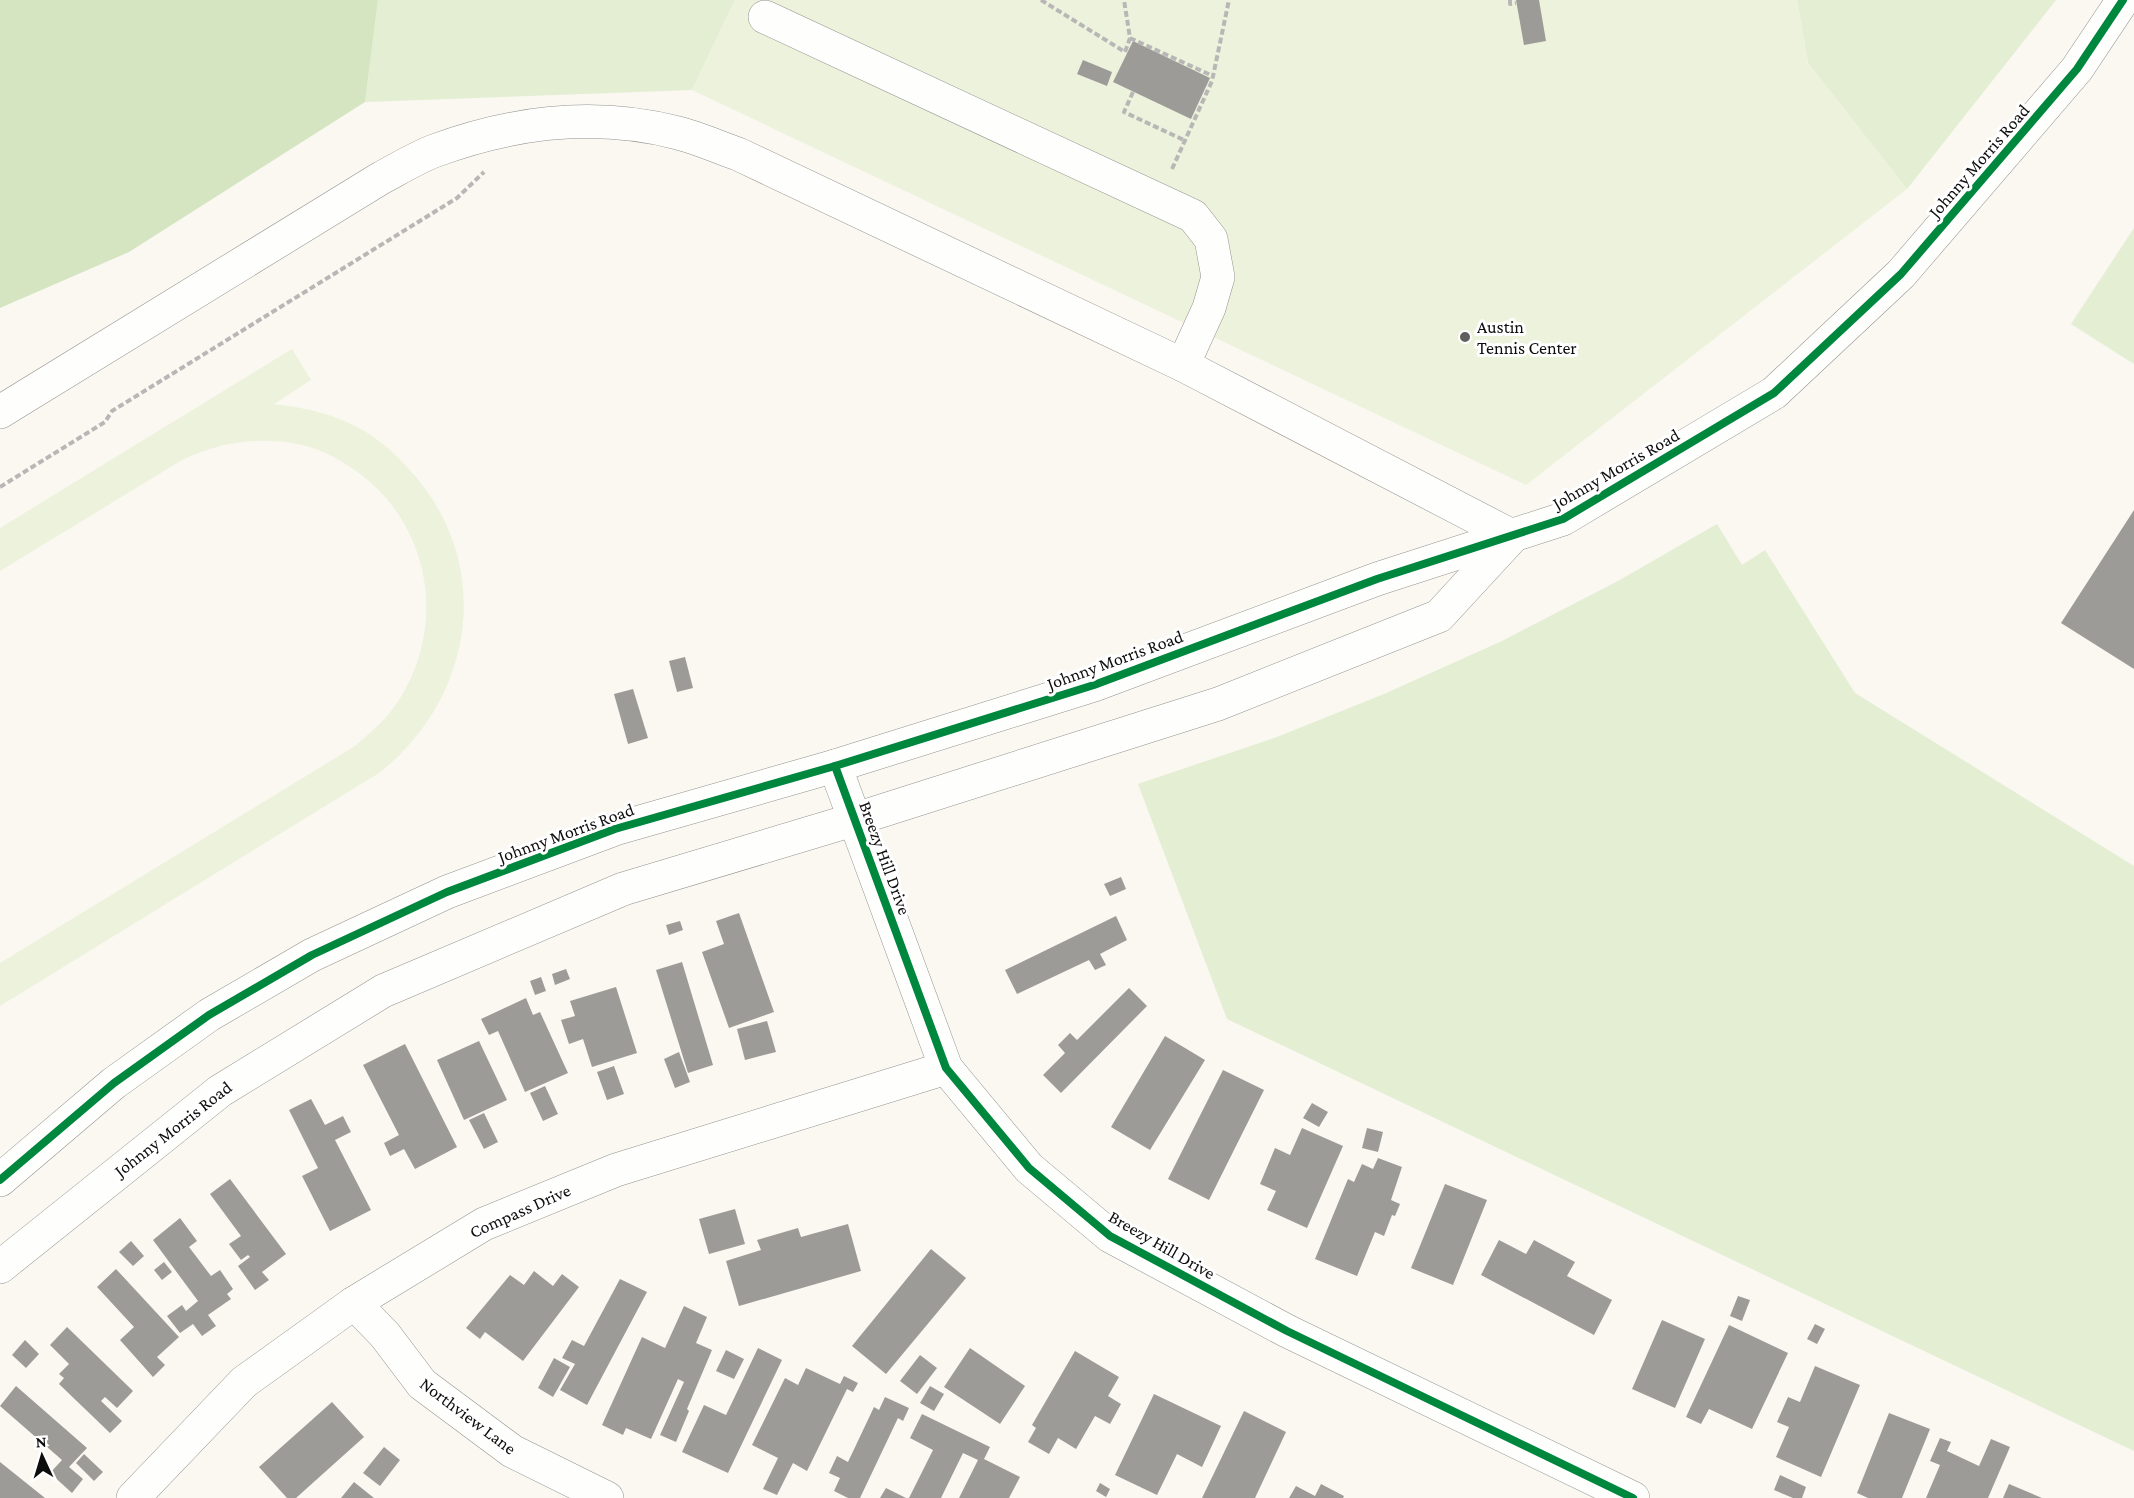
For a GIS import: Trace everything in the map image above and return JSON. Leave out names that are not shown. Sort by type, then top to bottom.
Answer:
[{"type":"street","name":"Johnny Morris Road","points":[[0,1180],[123,1077],[209,1015],[312,955],[447,892],[615,829],[835,766],[1094,685],[1377,579],[1563,519],[1774,393],[1901,274],[2077,69],[2123,0]]},
{"type":"street","points":[[765,17],[1193,216],[1211,239],[1218,277],[1209,308],[1183,365]]},
{"type":"street","points":[[0,412],[381,178],[432,152],[491,133],[544,124],[577,121],[621,122],[678,133],[738,154],[1183,365],[1512,536]]},
{"type":"street","name":"Johnny Morris Road","points":[[0,1267],[220,1091],[383,991],[622,889],[856,819],[1218,704],[1439,616],[1512,536]]},
{"type":"street","name":"Breezy Hill Drive","points":[[835,766],[946,1068],[1029,1168],[1110,1236],[1287,1331],[1633,1498]]},
{"type":"street","name":"Compass Drive","points":[[133,1498],[243,1382],[354,1303],[484,1224],[616,1170],[946,1068]]},
{"type":"street","name":"Northview Lane","points":[[354,1303],[386,1335],[422,1384],[512,1451],[607,1498]]},
{"type":"path","points":[[1041,0],[1125,52],[1130,38],[1124,0]]},
{"type":"path","points":[[1158,199],[1186,141],[1213,76],[1229,0]]},
{"type":"path","points":[[1510,0],[1510,4],[1516,3]]},
{"type":"path","points":[[1130,38],[1213,76]]},
{"type":"path","points":[[1133,92],[1124,112],[1186,141]]},
{"type":"path","points":[[0,487],[105,422],[112,411],[457,198],[484,173],[485,166]]},
{"type":"green space","points":[[0,0],[378,0],[365,102],[129,252],[0,308]]},
{"type":"green space","points":[[378,0],[735,0],[692,90],[365,102]]},
{"type":"green space","name":"Austin Tennis Center","points":[[735,0],[1797,0],[1808,63],[1907,189],[1526,485],[692,90]]},
{"type":"green space","points":[[1797,0],[2056,0],[1907,189],[1808,63]]},
{"type":"green space","points":[[2134,228],[2134,364],[2071,324]]},
{"type":"green space","points":[[292,349],[311,380],[274,404],[303,408],[340,419],[380,442],[407,467],[435,503],[454,543],[463,584],[463,626],[454,667],[437,706],[412,742],[379,773],[0,1006],[0,963],[355,746],[394,707],[415,669],[424,637],[426,604],[422,571],[412,540],[396,512],[375,486],[335,458],[304,445],[252,441],[224,445],[196,454],[182,460],[0,571],[0,528]]},
{"type":"green space","points":[[1717,524],[1742,565],[1765,550],[1855,693],[2134,866],[2134,1451],[1227,1019],[1138,784],[1277,737],[1384,694],[1502,641],[1618,581]]},
{"type":"building","points":[[1516,0],[1539,0],[1546,41],[1524,45]]},
{"type":"building","points":[[1133,41],[1210,78],[1191,119],[1113,82]]},
{"type":"building","points":[[1083,60],[1112,72],[1107,86],[1077,74]]},
{"type":"building","points":[[2134,510],[2134,669],[2061,623]]},
{"type":"building","points":[[685,657],[693,688],[677,692],[669,661]]},
{"type":"building","points":[[633,689],[648,738],[628,744],[614,694]]},
{"type":"building","points":[[1121,877],[1126,889],[1110,896],[1104,884]]},
{"type":"building","points":[[739,913],[774,1012],[729,1028],[702,952],[724,944],[716,921]]},
{"type":"building","points":[[1116,916],[1127,940],[1100,954],[1106,965],[1095,970],[1089,960],[1017,994],[1005,970]]},
{"type":"building","points":[[680,921],[683,930],[669,935],[666,925]]},
{"type":"building","points":[[682,962],[713,1065],[688,1073],[656,970]]},
{"type":"building","points":[[566,969],[570,979],[555,985],[552,974]]},
{"type":"building","points":[[541,977],[546,991],[535,995],[530,981]]},
{"type":"building","points":[[616,987],[637,1053],[592,1067],[583,1039],[569,1044],[561,1020],[575,1016],[570,1001]]},
{"type":"building","points":[[1129,988],[1147,1006],[1061,1093],[1043,1075],[1065,1053],[1058,1045],[1070,1033],[1077,1040]]},
{"type":"building","points":[[526,998],[533,1015],[540,1012],[568,1073],[525,1092],[498,1031],[489,1035],[481,1019]]},
{"type":"building","points":[[767,1021],[776,1052],[745,1060],[737,1029]]},
{"type":"building","points":[[1165,1036],[1205,1060],[1150,1150],[1111,1127]]},
{"type":"building","points":[[479,1041],[507,1100],[464,1120],[437,1060]]},
{"type":"building","points":[[405,1044],[457,1147],[415,1169],[404,1149],[390,1156],[384,1143],[399,1135],[363,1065]]},
{"type":"building","points":[[679,1052],[690,1082],[675,1088],[664,1059]]},
{"type":"building","points":[[614,1066],[624,1094],[607,1100],[597,1072]]},
{"type":"building","points":[[1223,1070],[1264,1090],[1209,1200],[1168,1179]]},
{"type":"building","points":[[545,1086],[558,1114],[543,1121],[530,1093]]},
{"type":"building","points":[[311,1099],[325,1125],[343,1116],[351,1132],[335,1140],[371,1210],[330,1231],[302,1176],[318,1168],[289,1110]]},
{"type":"building","points":[[1312,1103],[1328,1112],[1319,1127],[1303,1118]]},
{"type":"building","points":[[484,1113],[498,1142],[484,1149],[469,1120]]},
{"type":"building","points":[[1302,1128],[1343,1146],[1307,1228],[1267,1210],[1276,1191],[1260,1184],[1275,1148],[1290,1155]]},
{"type":"building","points":[[1367,1128],[1383,1132],[1378,1152],[1362,1148]]},
{"type":"building","points":[[1378,1158],[1402,1167],[1391,1200],[1400,1204],[1395,1216],[1392,1215],[1384,1236],[1375,1232],[1357,1276],[1315,1259],[1348,1179],[1354,1182],[1362,1164],[1373,1169]]},
{"type":"building","points":[[230,1179],[286,1254],[262,1272],[269,1280],[255,1290],[238,1266],[250,1257],[248,1255],[241,1260],[229,1244],[241,1236],[210,1194]]},
{"type":"building","points":[[1445,1184],[1487,1200],[1453,1285],[1411,1268]]},
{"type":"building","points":[[735,1209],[745,1244],[709,1254],[699,1219]]},
{"type":"building","points":[[180,1218],[197,1241],[189,1247],[211,1276],[220,1270],[233,1289],[227,1294],[231,1299],[208,1315],[216,1326],[202,1336],[193,1324],[180,1333],[167,1316],[182,1305],[186,1311],[198,1301],[153,1240]]},
{"type":"building","points":[[848,1224],[861,1271],[739,1306],[726,1261],[761,1250],[757,1240],[798,1228],[801,1237]]},
{"type":"building","points":[[1499,1240],[1526,1254],[1534,1240],[1575,1262],[1567,1276],[1612,1300],[1594,1335],[1481,1275]]},
{"type":"building","points":[[131,1241],[144,1256],[133,1266],[119,1252]]},
{"type":"building","points":[[931,1249],[966,1278],[886,1374],[852,1346]]},
{"type":"building","points":[[164,1262],[172,1272],[162,1280],[154,1270]]},
{"type":"building","points":[[116,1269],[179,1337],[157,1357],[165,1365],[153,1377],[120,1340],[134,1327],[97,1287]]},
{"type":"building","points":[[534,1271],[553,1286],[562,1274],[579,1287],[523,1361],[485,1332],[480,1339],[466,1328],[510,1275],[524,1285]]},
{"type":"building","points":[[620,1279],[647,1292],[587,1405],[560,1390],[575,1364],[562,1358],[572,1340],[584,1346]]},
{"type":"building","points":[[1738,1296],[1750,1300],[1742,1321],[1730,1316]]},
{"type":"building","points":[[684,1306],[707,1317],[696,1343],[712,1350],[676,1442],[660,1435],[684,1382],[678,1379],[651,1439],[626,1428],[623,1435],[602,1425],[642,1337],[665,1348]]},
{"type":"building","points":[[1662,1320],[1705,1339],[1675,1408],[1632,1389]]},
{"type":"building","points":[[1815,1324],[1825,1329],[1817,1344],[1807,1339]]},
{"type":"building","points":[[1729,1325],[1788,1353],[1752,1429],[1709,1409],[1701,1424],[1686,1417]]},
{"type":"building","points":[[67,1327],[133,1391],[117,1408],[105,1397],[101,1401],[122,1421],[110,1433],[59,1384],[64,1378],[59,1374],[69,1364],[50,1345]]},
{"type":"building","points":[[25,1340],[39,1354],[26,1368],[12,1355]]},
{"type":"building","points":[[758,1348],[782,1360],[728,1473],[682,1452],[704,1405],[726,1415]]},
{"type":"building","points":[[970,1348],[1025,1386],[1000,1424],[944,1387]]},
{"type":"building","points":[[726,1350],[744,1359],[734,1379],[716,1371]]},
{"type":"building","points":[[1075,1351],[1119,1377],[1108,1396],[1121,1404],[1110,1424],[1095,1416],[1076,1449],[1058,1438],[1049,1454],[1028,1442],[1036,1428],[1032,1425]]},
{"type":"building","points":[[920,1355],[937,1368],[917,1394],[900,1381]]},
{"type":"building","points":[[554,1358],[570,1367],[553,1397],[538,1388]]},
{"type":"building","points":[[1815,1366],[1860,1385],[1821,1477],[1776,1457],[1789,1427],[1777,1422],[1788,1397],[1800,1402]]},
{"type":"building","points":[[806,1368],[840,1384],[844,1376],[858,1383],[853,1392],[847,1389],[807,1471],[793,1463],[777,1495],[763,1489],[778,1458],[752,1445],[785,1378],[798,1385]]},
{"type":"building","points":[[16,1386],[87,1448],[69,1467],[83,1479],[72,1493],[50,1473],[62,1460],[0,1406]]},
{"type":"building","points":[[930,1386],[944,1394],[934,1411],[920,1403]]},
{"type":"building","points":[[1154,1394],[1221,1426],[1202,1467],[1177,1454],[1157,1495],[1115,1475]]},
{"type":"building","points":[[885,1397],[909,1408],[903,1421],[898,1418],[860,1498],[848,1498],[834,1491],[840,1478],[829,1473],[837,1456],[848,1462],[874,1407],[879,1410]]},
{"type":"building","points":[[332,1402],[364,1437],[296,1498],[287,1498],[259,1467]]},
{"type":"building","points":[[1244,1411],[1286,1432],[1255,1498],[1202,1498]]},
{"type":"building","points":[[1889,1413],[1930,1429],[1902,1498],[1868,1498],[1857,1493]]},
{"type":"building","points":[[922,1414],[990,1447],[984,1459],[1020,1477],[1009,1498],[959,1498],[978,1460],[963,1453],[941,1498],[909,1498],[933,1450],[910,1438]]},
{"type":"building","points":[[1940,1438],[1951,1442],[1947,1451],[1979,1466],[1991,1439],[2010,1447],[1988,1498],[1926,1498],[1940,1465],[1930,1461]]},
{"type":"building","points":[[384,1447],[400,1460],[380,1486],[363,1473]]},
{"type":"building","points":[[84,1454],[103,1472],[94,1481],[76,1463]]},
{"type":"building","points":[[0,1462],[45,1498],[0,1498]]},
{"type":"building","points":[[1780,1475],[1806,1487],[1802,1498],[1793,1498],[1774,1490]]},
{"type":"building","points":[[354,1482],[374,1498],[341,1498]]},
{"type":"building","points":[[1100,1483],[1110,1489],[1106,1497],[1096,1491]]},
{"type":"building","points":[[1321,1484],[1344,1496],[1343,1498],[1289,1498],[1296,1486],[1315,1496]]},
{"type":"building","points":[[2009,1484],[2042,1498],[2003,1498]]},
{"type":"building","points":[[886,1488],[906,1498],[880,1498]]},
{"type":"cycle path","points":[[0,1180],[114,1083],[209,1015],[312,955],[447,892],[615,829],[835,766],[1094,685],[1377,579],[1563,519],[1774,393],[1901,274],[2077,69],[2123,0]]},
{"type":"cycle path","points":[[835,766],[946,1068],[1029,1168],[1110,1236],[1287,1331],[1633,1498]]},
{"type":"place","name":"Austin Tennis Center","points":[[1465,337]]}]
